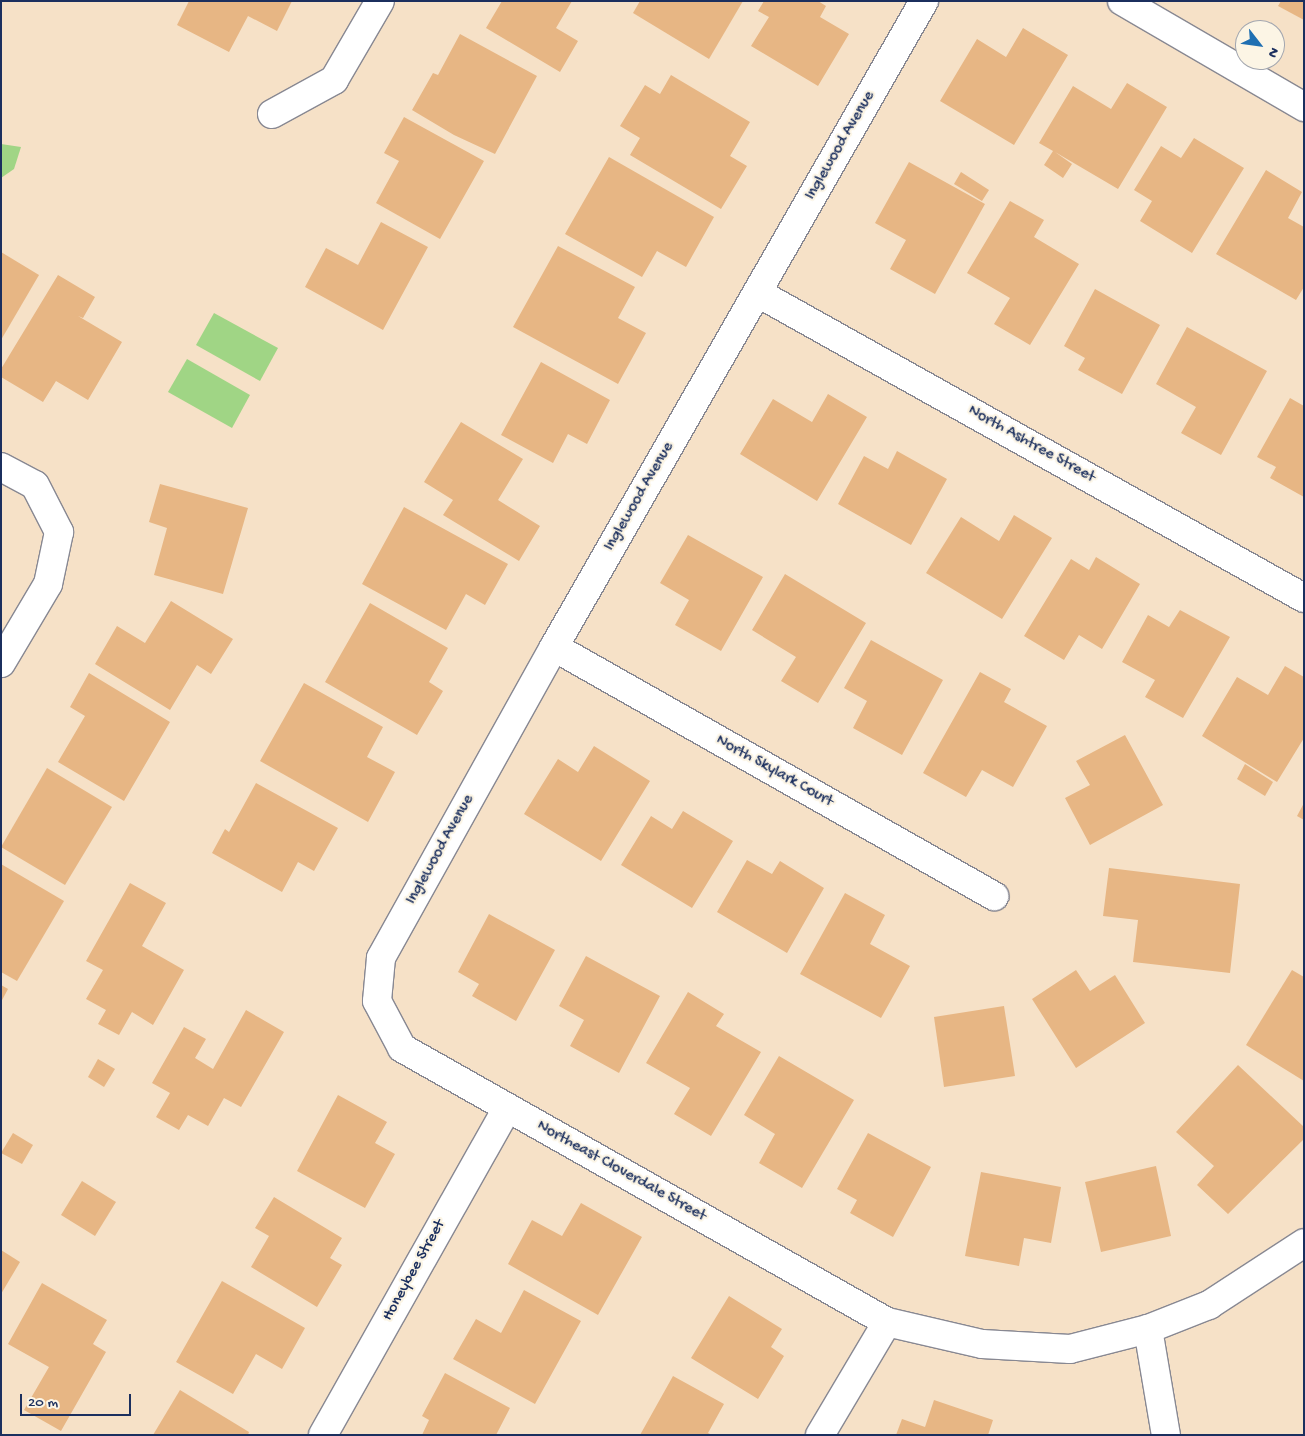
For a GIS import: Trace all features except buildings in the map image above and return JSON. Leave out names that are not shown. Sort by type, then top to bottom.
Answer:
[{"type":"street","points":[[272,114],[334,80],[380,1]]},
{"type":"street","name":"Inglewood Avenue","points":[[377,1001],[381,958],[554,647],[924,1]]},
{"type":"street","points":[[1122,1],[1304,107]]},
{"type":"street","name":"North Ashtree Street","points":[[758,293],[1304,598]]},
{"type":"street","points":[[1,467],[35,485],[59,532],[48,584],[1,663]]},
{"type":"street","name":"North Skylark Court","points":[[554,647],[994,896]]},
{"type":"street","name":"Northeast Cloverdale Street","points":[[377,1001],[402,1048],[886,1322],[982,1344],[1070,1349],[1148,1329],[1209,1305],[1304,1243]]},
{"type":"street","name":"Honeybee Street","points":[[323,1435],[507,1108]]},
{"type":"street","points":[[820,1435],[886,1322]]},
{"type":"street","points":[[1148,1329],[1166,1435]]},
{"type":"green space","points":[[1,144],[21,147],[14,169],[1,178]]},
{"type":"green space","points":[[214,313],[278,348],[260,381],[196,345]]},
{"type":"green space","points":[[187,359],[250,395],[232,428],[168,392]]}]
